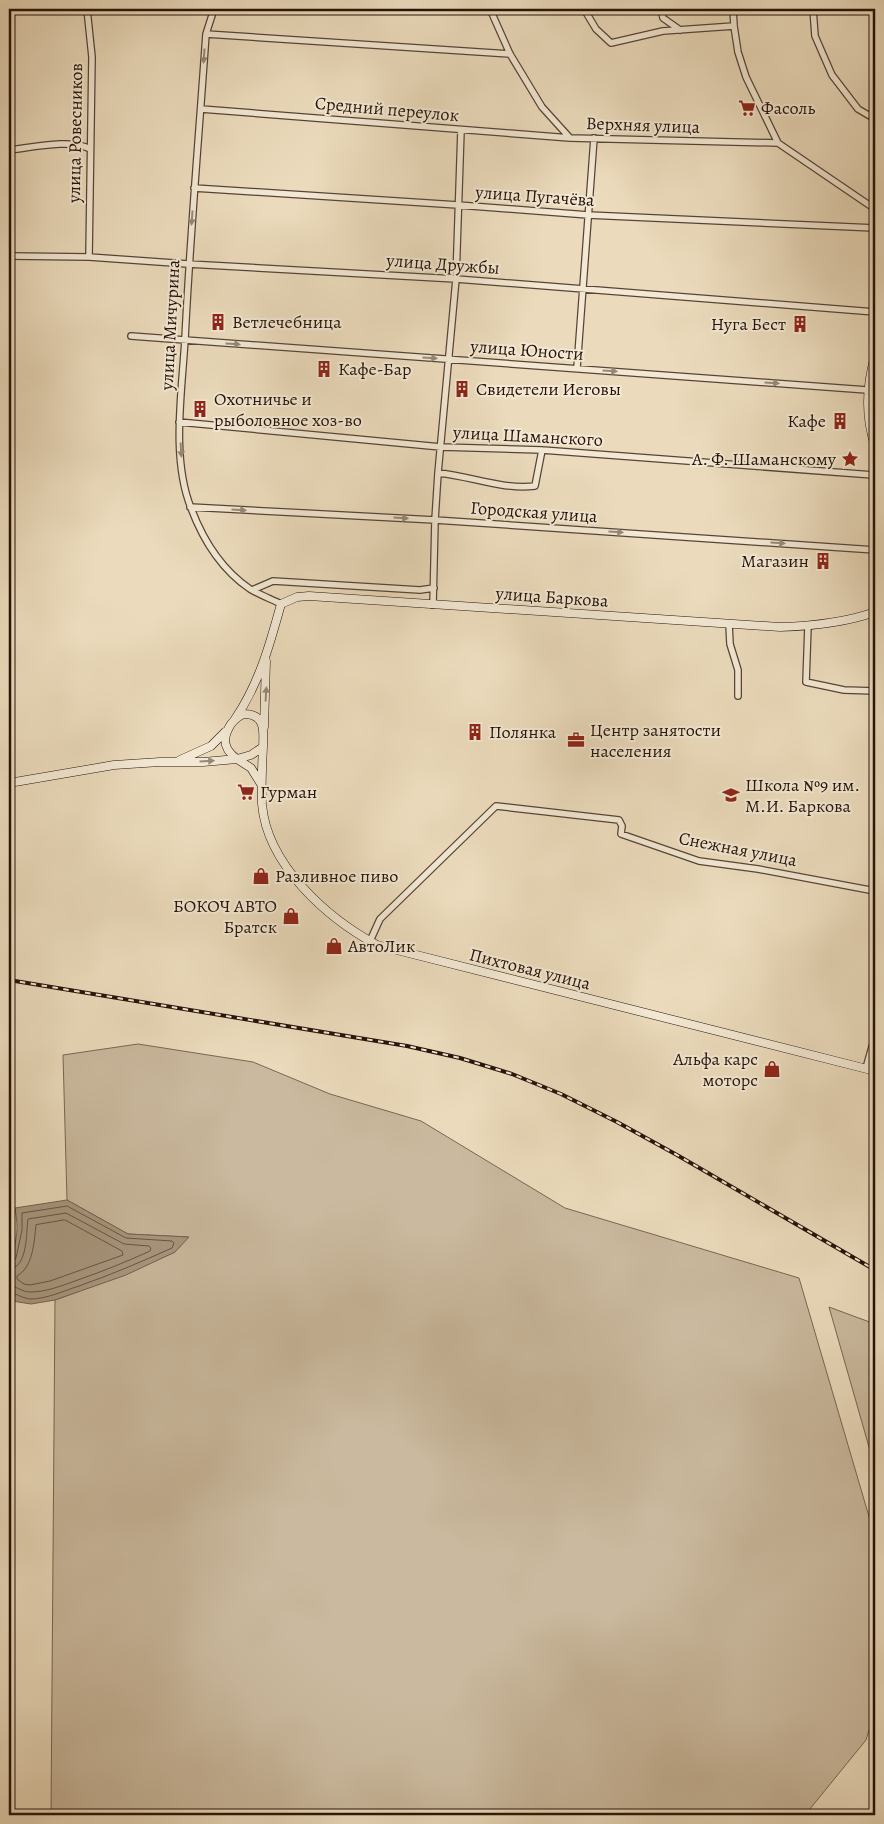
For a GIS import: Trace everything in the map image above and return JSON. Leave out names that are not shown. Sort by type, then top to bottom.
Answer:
[{"type":"main road","points":[[875,356],[867,390],[870,432],[875,446]]},
{"type":"main road","name":"улица Баркова","points":[[281,604],[297,597],[309,596],[780,627],[839,622],[875,612]]},
{"type":"main road","points":[[176,761],[211,746],[235,719],[250,694],[266,657],[281,604]]},
{"type":"main road","points":[[9,783],[114,765],[176,761],[203,762],[237,759],[251,755],[263,747],[266,657]]},
{"type":"main road","points":[[235,719],[244,714],[253,716],[259,720],[264,730]]},
{"type":"main road","points":[[227,730],[224,739],[229,752],[251,768],[262,786]]},
{"type":"main road","name":"Пихтовая улица","points":[[263,747],[263,810],[271,836],[292,874],[308,893],[345,926],[370,941],[390,949],[875,1071]]},
{"type":"street","name":"улица Ровесников","points":[[87,9],[92,57],[89,257]]},
{"type":"street","name":"улица Мичурина","points":[[214,9],[206,34],[188,264],[179,422],[182,475],[190,507],[213,552],[238,580],[252,590],[281,604]]},
{"type":"street","name":"Верхняя улица","points":[[490,9],[510,54],[542,106],[570,138],[778,143]]},
{"type":"street","points":[[584,9],[596,29],[611,43],[664,31],[734,26]]},
{"type":"street","points":[[660,9],[664,18],[680,30]]},
{"type":"street","points":[[733,9],[738,52],[746,77],[778,143],[875,209]]},
{"type":"street","points":[[813,9],[815,36],[832,74],[858,108],[875,119]]},
{"type":"street","points":[[206,34],[510,54]]},
{"type":"street","name":"Средний переулок","points":[[200,109],[570,138]]},
{"type":"street","points":[[433,605],[438,472],[456,279],[461,130]]},
{"type":"street","points":[[577,368],[594,138]]},
{"type":"street","points":[[9,150],[61,144],[84,146],[90,149]]},
{"type":"street","name":"улица Пугачёва","points":[[194,188],[458,205],[588,216],[875,228]]},
{"type":"street","name":"улица Дружбы","points":[[9,256],[89,257],[456,279],[875,312]]},
{"type":"street","name":"улица Юности","points":[[131,336],[867,390]]},
{"type":"street","name":"улица Шаманского","points":[[179,422],[441,447],[542,450],[872,476],[875,474]]},
{"type":"street","points":[[438,472],[468,477],[493,484],[524,487],[535,486],[542,450]]},
{"type":"street","name":"Городская улица","points":[[190,507],[435,520],[875,550]]},
{"type":"street","points":[[252,590],[273,581],[420,590],[434,588]]},
{"type":"street","points":[[729,624],[730,644],[738,670],[738,696]]},
{"type":"street","points":[[808,626],[806,682],[844,690],[875,691]]},
{"type":"street","name":"Снежная улица","points":[[370,941],[380,919],[496,806],[619,820],[622,826],[621,834],[699,861],[758,869],[875,891]]},
{"type":"street","points":[[866,1068],[875,1036]]},
{"type":"shaded area","points":[[138,1044],[253,1062],[330,1094],[421,1121],[565,1208],[799,1278],[875,1537],[875,1710],[866,1740],[805,1815],[51,1815],[55,1300],[126,1274],[175,1252],[188,1237],[128,1234],[67,1200],[63,1055]]},
{"type":"shaded area","points":[[829,1307],[875,1324],[875,1468]]},
{"type":"water","points":[[67,1200],[128,1234],[189,1237],[175,1252],[126,1275],[55,1300],[31,1304],[12,1301],[9,1272],[17,1228],[15,1208]]},
{"type":"railway","points":[[9,980],[407,1046],[460,1058],[512,1074],[561,1094],[617,1122],[875,1270]]},
{"type":"railway","points":[[869,1815],[875,1804]]},
{"type":"place","name":"Фасоль","points":[[747,108]]},
{"type":"place","name":"Ветлечебница","points":[[218,322]]},
{"type":"place","name":"Нуга Бест","points":[[800,324]]},
{"type":"place","name":"Кафе-Бар","points":[[324,369]]},
{"type":"place","name":"Свидетели Иеговы","points":[[462,389]]},
{"type":"place","name":"Охотничье и рыболовное хоз-во","points":[[200,409]]},
{"type":"place","name":"Кафе","points":[[840,421]]},
{"type":"place","name":"А. Ф. Шаманскому","points":[[850,459]]},
{"type":"place","name":"Магазин","points":[[823,561]]},
{"type":"place","name":"Полянка","points":[[475,732]]},
{"type":"place","name":"Центр занятости населения","points":[[576,740]]},
{"type":"place","name":"Гурман","points":[[246,792]]},
{"type":"place","name":"Школа №9 им. М.И. Баркова","points":[[731,795]]},
{"type":"place","name":"Разливное пиво","points":[[261,876]]},
{"type":"place","name":"БОКОЧ АВТО Братск","points":[[291,916]]},
{"type":"place","name":"АвтоЛик","points":[[334,946]]},
{"type":"place","name":"Альфа карс моторс","points":[[772,1069]]}]
